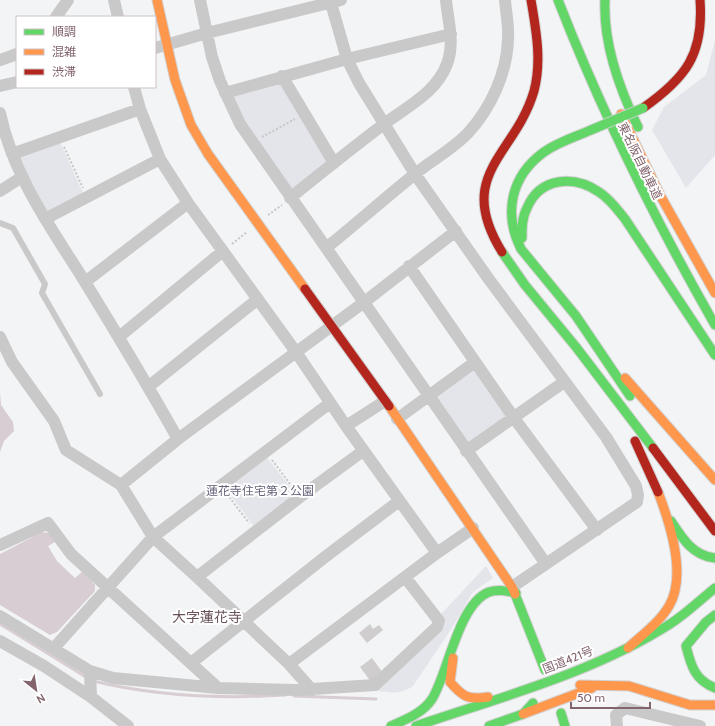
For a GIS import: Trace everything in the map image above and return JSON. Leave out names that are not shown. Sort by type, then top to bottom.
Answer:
[{"type":"main road","points":[[157,0],[160,47],[191,125],[208,154],[385,401],[514,590],[545,670]]},
{"type":"main road","points":[[531,0],[538,40],[539,70],[535,89],[529,105],[503,146],[488,174],[484,200],[485,216],[497,244],[509,264],[575,346],[713,529]]},
{"type":"main road","name":"東名阪自動車道","points":[[558,0],[593,89],[623,155],[678,262],[715,325]]},
{"type":"main road","points":[[605,0],[606,24],[612,55],[637,124],[644,138]]},
{"type":"main road","points":[[700,0],[702,11],[700,36],[689,64],[673,86],[664,95],[643,108],[558,144],[535,160],[525,170],[513,194],[510,205],[511,228],[521,249],[533,261],[591,337],[655,414],[715,480]]},
{"type":"main road","points":[[599,114],[637,98]]},
{"type":"main road","name":"東名阪自動車道","points":[[617,105],[660,195],[715,293]]},
{"type":"main road","points":[[533,261],[524,244],[521,229],[526,208],[537,191],[553,182],[562,181],[580,182],[594,188],[611,202],[625,219],[715,355]]},
{"type":"main road","points":[[497,217],[509,264]]},
{"type":"main road","points":[[708,261],[715,274]]},
{"type":"main road","points":[[591,337],[634,402]]},
{"type":"main road","points":[[575,346],[633,438],[655,484],[663,508],[674,555],[676,587],[667,609],[656,622],[628,648]]},
{"type":"main road","points":[[655,435],[693,486]]},
{"type":"main road","points":[[663,508],[693,551],[701,556],[715,558]]},
{"type":"main road","name":"国道421号","points":[[416,726],[555,679],[628,648],[666,626],[715,588]]},
{"type":"main road","points":[[391,726],[412,718],[424,709],[432,699],[466,617],[482,596],[500,589],[514,590]]},
{"type":"main road","points":[[692,622],[715,605]]},
{"type":"main road","points":[[715,615],[706,622],[686,646],[691,671],[704,684],[715,688]]},
{"type":"main road","points":[[466,617],[451,665],[450,682],[462,696],[476,699],[506,695]]},
{"type":"main road","points":[[487,722],[535,701],[580,685],[600,676]]},
{"type":"main road","points":[[487,722],[523,714],[592,688],[616,684],[642,688],[675,700],[705,707],[715,705]]},
{"type":"main road","points":[[580,685],[592,688]]},
{"type":"main road","points":[[523,714],[535,701]]},
{"type":"main road","points":[[561,713],[565,726]]},
{"type":"street","points":[[57,16],[68,0]]},
{"type":"street","points":[[114,0],[118,16]]},
{"type":"street","points":[[200,0],[212,57],[225,93],[240,124],[428,397],[546,564]]},
{"type":"street","points":[[290,198],[384,124],[420,99],[438,82],[448,63],[451,50],[451,34],[446,0]]},
{"type":"street","points":[[326,248],[415,174],[467,134],[478,120],[499,82],[506,57],[508,29],[505,0]]},
{"type":"street","points":[[160,47],[207,33],[336,1],[347,59],[359,83],[384,124],[415,174],[488,278],[606,437],[636,486],[638,495],[637,502],[546,564],[514,590]]},
{"type":"street","points":[[225,93],[347,59],[451,34]]},
{"type":"street","points":[[0,60],[16,54]]},
{"type":"street","points":[[282,76],[334,163]]},
{"type":"street","points":[[0,86],[16,82]]},
{"type":"street","points":[[134,88],[140,109],[160,159],[188,203],[296,352],[363,451],[437,553]]},
{"type":"street","points":[[12,154],[140,109]]},
{"type":"street","points":[[1,120],[12,154],[22,177],[45,218],[119,337],[178,439]]},
{"type":"street","points":[[45,218],[160,159]]},
{"type":"street","points":[[0,191],[22,177]]},
{"type":"street","points":[[85,282],[188,203]]},
{"type":"street","points":[[121,485],[178,439],[363,303],[409,266],[456,232]]},
{"type":"street","points":[[119,337],[223,251]]},
{"type":"street","points":[[409,266],[514,418],[597,530]]},
{"type":"street","points":[[148,387],[258,299]]},
{"type":"street","points":[[0,337],[12,362],[54,421],[66,450],[121,485],[153,537],[197,576],[242,621],[289,664],[312,690]]},
{"type":"street","points":[[397,419],[475,362]]},
{"type":"street","points":[[466,451],[564,382]]},
{"type":"street","points":[[346,426],[385,401]]},
{"type":"street","points":[[54,648],[110,588],[153,537],[330,403]]},
{"type":"street","points":[[197,576],[363,451]]},
{"type":"street","points":[[191,663],[242,621],[399,501]]},
{"type":"street","points":[[0,545],[48,523],[71,554],[218,688]]},
{"type":"street","points":[[289,664],[472,528]]},
{"type":"street","points":[[0,616],[90,671],[113,678],[218,688],[312,690],[375,685],[438,627],[439,621],[405,577]]},
{"type":"street","points":[[16,651],[28,632]]},
{"type":"street","points":[[0,641],[44,666],[90,697],[128,726]]},
{"type":"street","points":[[90,671],[90,697]]},
{"type":"street","points":[[617,726],[616,715],[625,708],[700,726]]},
{"type":"lane","points":[[0,223],[13,228],[45,284],[42,293],[100,394]]},
{"type":"path","points":[[252,143],[305,114]]},
{"type":"path","points":[[60,137],[87,196]]},
{"type":"path","points":[[223,251],[290,198]]},
{"type":"path","points":[[265,452],[300,497]]},
{"type":"path","points":[[221,485],[256,532]]},
{"type":"green space","points":[[715,40],[715,155],[686,188],[652,130],[664,107],[706,75]]},
{"type":"green space","points":[[280,82],[328,162],[291,192],[258,144],[231,95]]},
{"type":"green space","points":[[59,140],[84,195],[47,214],[18,155]]},
{"type":"green space","points":[[474,365],[509,415],[467,445],[432,396]]},
{"type":"green space","name":"蓮花寺住宅第２公園","points":[[265,455],[297,496],[255,528],[224,486]]},
{"type":"green space","points":[[486,566],[493,578],[473,592],[450,631],[413,686],[399,692],[374,690],[446,623],[441,614]]},
{"type":"shaded area","points":[[0,392],[1,405],[13,422],[14,431],[4,441],[0,452]]},
{"type":"shaded area","points":[[42,532],[49,533],[55,542],[48,546],[57,561],[75,578],[83,571],[95,585],[95,591],[57,632],[50,635],[0,605],[0,554]]},
{"type":"building","points":[[370,624],[373,629],[379,625],[383,630],[367,643],[359,633]]},
{"type":"building","points":[[372,658],[383,673],[371,682],[360,667]]},
{"type":"waterway","points":[[0,624],[86,677]]},
{"type":"waterway","points":[[93,681],[140,690],[189,695],[238,697],[286,695]]},
{"type":"waterway","points":[[294,696],[376,699]]},
{"type":"traffic: fast","points":[[558,0],[593,84],[630,166],[671,246],[715,325]]},
{"type":"traffic: fast","points":[[605,0],[607,33],[614,65],[625,97],[638,127]]},
{"type":"traffic: fast","points":[[591,130],[643,108]]},
{"type":"traffic: fast","points":[[591,130],[555,145],[544,152],[524,172],[517,184],[513,196],[512,222],[515,235],[521,249],[576,316],[630,396]]},
{"type":"traffic: fast","points":[[522,238],[522,226],[525,211],[540,190],[558,182],[569,181],[579,183],[599,192],[610,201],[625,219],[715,355]]},
{"type":"traffic: fast","points":[[502,252],[525,285],[576,347],[653,448]]},
{"type":"traffic: fast","points":[[671,521],[679,534],[694,550],[707,557],[715,558]]},
{"type":"traffic: fast","points":[[416,726],[513,694],[610,657],[670,624],[715,588]]},
{"type":"traffic: fast","points":[[391,726],[408,719],[419,712],[432,699],[438,688],[462,625],[469,610],[478,599],[492,591],[516,593]]},
{"type":"traffic: fast","points":[[515,594],[545,670]]},
{"type":"traffic: fast","points":[[715,615],[706,622],[686,646],[695,672],[703,681],[715,688]]},
{"type":"traffic: fast","points":[[489,726],[523,714],[533,703]]},
{"type":"traffic: fast","points":[[561,713],[565,726]]},
{"type":"traffic: slow","points":[[157,0],[175,80],[191,125],[208,154],[305,289]]},
{"type":"traffic: slow","points":[[621,114],[660,195],[715,293]]},
{"type":"traffic: slow","points":[[625,378],[715,480]]},
{"type":"traffic: slow","points":[[389,406],[512,587],[515,594]]},
{"type":"traffic: slow","points":[[628,648],[665,612],[674,594],[677,580],[677,565],[672,534],[658,492]]},
{"type":"traffic: slow","points":[[453,658],[450,682],[462,694],[471,698],[488,697]]},
{"type":"traffic: slow","points":[[580,685],[629,686],[690,705],[715,705]]},
{"type":"traffic: slow","points":[[523,714],[592,688]]},
{"type":"traffic: jam","points":[[502,252],[489,225],[484,203],[486,184],[493,167],[525,113],[534,91],[538,68],[538,57],[531,0]]},
{"type":"traffic: jam","points":[[643,108],[671,86],[689,63],[695,50],[699,35],[700,0]]},
{"type":"traffic: jam","points":[[305,289],[389,406]]},
{"type":"traffic: jam","points":[[635,441],[658,492]]},
{"type":"traffic: jam","points":[[653,448],[715,531]]},
{"type":"district","name":"大字蓮花寺","points":[[207,617]]}]
